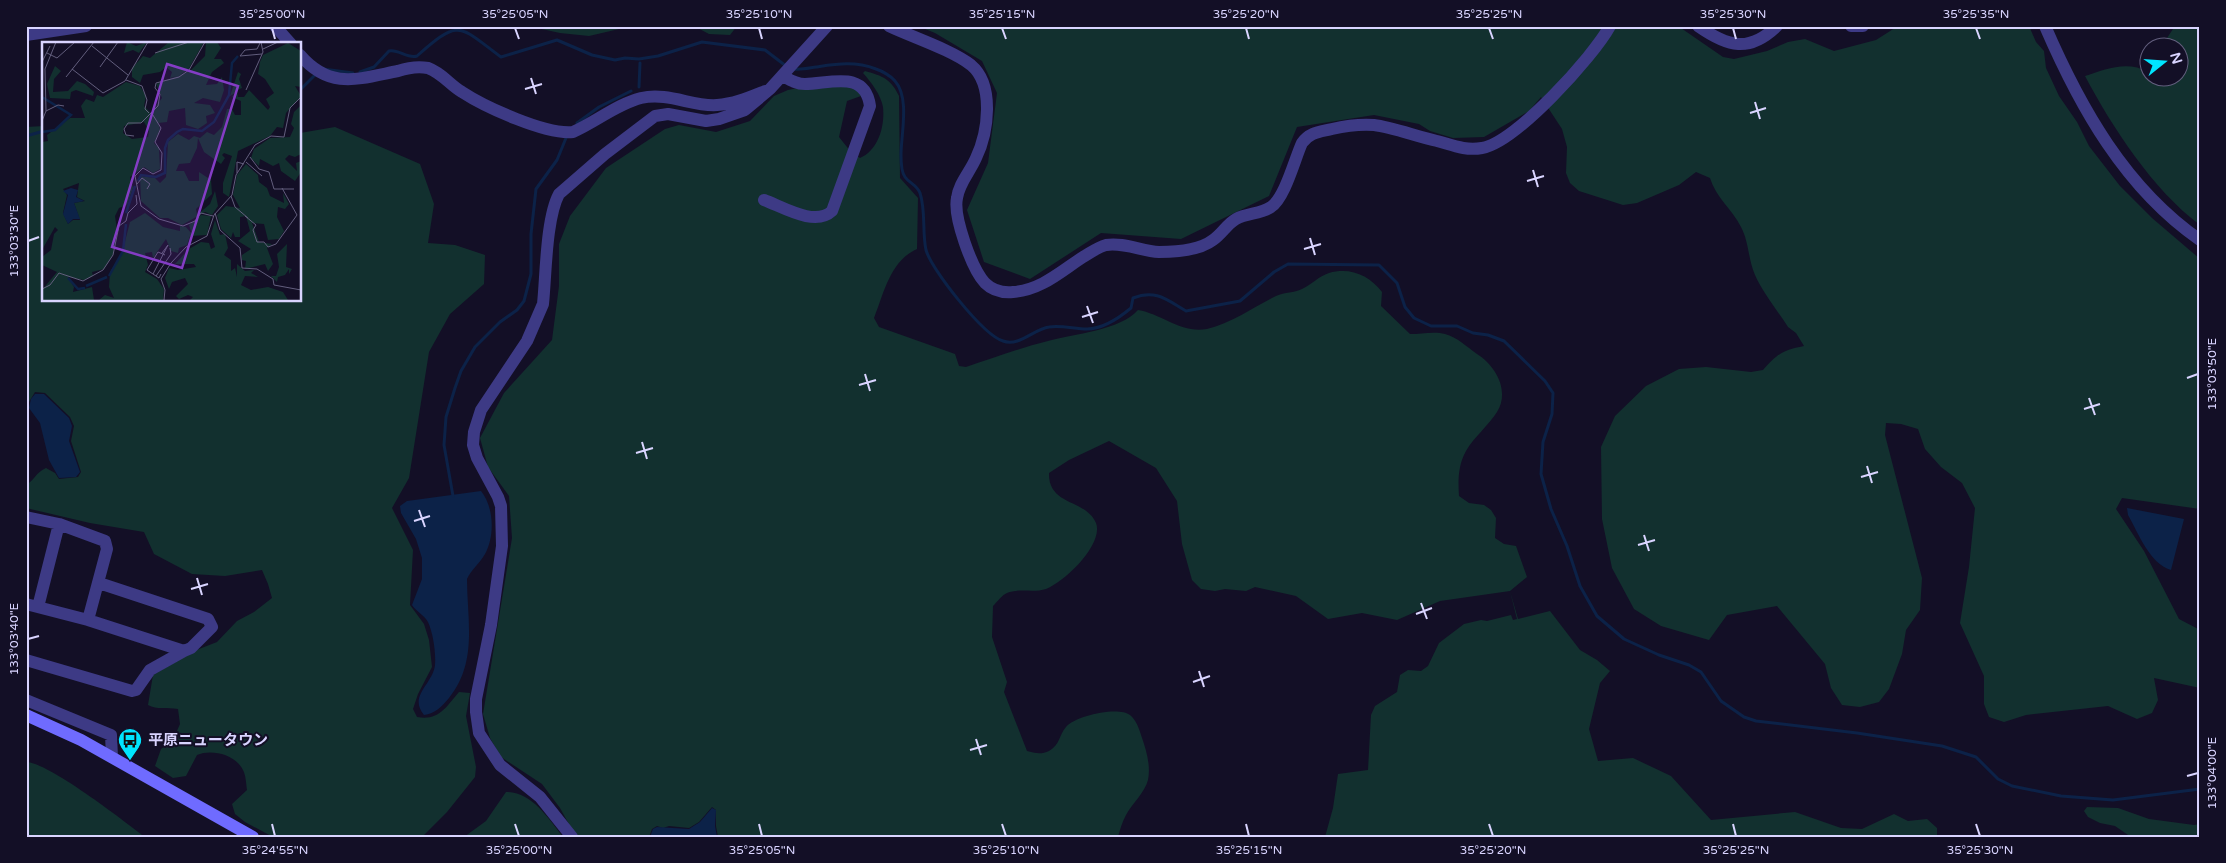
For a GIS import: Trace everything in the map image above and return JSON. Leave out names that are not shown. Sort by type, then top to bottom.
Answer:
[{"type":"main road","points":[[26,715],[50,724],[112,757],[253,837]]},
{"type":"street","points":[[26,34],[86,26]]},
{"type":"street","points":[[275,26],[289,42]]},
{"type":"street","points":[[572,837],[540,797],[500,765],[484,743],[477,725],[476,699],[491,625],[502,546],[501,506],[498,497],[481,468],[473,445],[478,418],[527,341],[540,315],[543,304],[551,220],[554,202],[559,194],[605,154],[655,116],[668,114],[695,120],[719,119],[745,110],[770,90],[827,26]]},
{"type":"street","points":[[889,26],[958,57],[974,68],[984,82],[987,106],[983,133],[977,157],[960,187],[956,209],[964,238],[978,273],[990,288],[1006,292],[1023,291],[1046,283],[1096,249],[1107,245],[1166,252],[1188,249],[1212,241],[1235,219],[1262,212],[1273,206],[1280,198],[1302,143],[1307,136],[1317,132],[1351,126],[1374,125],[1457,148],[1492,146],[1530,118],[1549,101],[1610,26]]},
{"type":"street","points":[[1698,26],[1716,39],[1726,43],[1746,44],[1762,39],[1778,26]]},
{"type":"street","points":[[1851,26],[1863,26]]},
{"type":"street","points":[[2045,26],[2073,87],[2093,124],[2125,168],[2153,200],[2200,240]]},
{"type":"street","points":[[301,56],[318,72],[332,79],[361,79],[411,68],[427,68],[444,76],[461,92],[496,110],[562,133],[573,132],[629,102],[643,98],[666,97],[716,106],[770,90]]},
{"type":"street","points":[[764,200],[814,218],[827,215],[832,211],[870,106],[868,96],[859,86],[834,80],[805,84],[793,82],[787,71]]},
{"type":"street","points":[[26,517],[59,524],[105,541],[106,549],[99,583],[88,620]]},
{"type":"street","points":[[59,524],[32,605],[88,620],[184,651]]},
{"type":"street","points":[[26,660],[132,691],[136,690],[150,670],[191,648],[211,630],[212,623],[208,619],[99,583]]},
{"type":"street","points":[[26,700],[111,735],[112,757]]},
{"type":"green space","points":[[528,26],[632,26],[589,36],[560,33]]},
{"type":"green space","points":[[694,26],[737,26],[730,35],[709,34]]},
{"type":"green space","points":[[918,26],[1345,26],[1347,29],[1360,26],[1678,26],[1723,57],[1734,59],[1767,51],[1788,42],[1805,39],[1834,51],[1876,40],[1898,26],[2029,26],[2036,42],[2044,51],[2046,68],[2059,96],[2077,122],[2089,146],[2120,186],[2152,218],[2200,259],[2200,509],[2122,498],[2116,509],[2144,551],[2179,619],[2200,630],[2200,688],[2154,678],[2158,700],[2152,713],[2137,719],[2108,706],[2026,715],[2004,722],[1989,717],[1984,704],[1984,676],[1960,623],[1969,567],[1975,508],[1962,483],[1941,467],[1925,449],[1918,429],[1901,424],[1886,423],[1885,435],[1922,578],[1920,610],[1906,630],[1902,654],[1889,689],[1879,702],[1860,707],[1842,705],[1831,688],[1825,664],[1777,606],[1727,615],[1709,640],[1661,626],[1634,609],[1612,568],[1602,519],[1601,447],[1615,416],[1646,386],[1679,369],[1706,367],[1751,372],[1763,370],[1781,354],[1804,346],[1796,333],[1788,327],[1758,282],[1741,227],[1716,192],[1710,178],[1696,172],[1679,185],[1637,203],[1623,205],[1579,191],[1570,183],[1566,173],[1567,147],[1562,129],[1541,97],[1529,111],[1484,137],[1453,138],[1430,131],[1419,124],[1374,115],[1297,127],[1269,196],[1181,239],[1101,233],[1030,279],[984,262],[967,210],[988,163],[997,93],[982,61],[935,33]]},
{"type":"green space","points":[[2175,26],[2200,26],[2200,225],[2183,211],[2150,176],[2108,116],[2085,76],[2108,68],[2125,66],[2138,68],[2138,88],[2188,88],[2188,38],[2167,38]]},
{"type":"green space","points":[[865,71],[886,79],[899,96],[900,178],[918,198],[917,249],[900,261],[889,279],[874,318],[879,327],[955,354],[959,366],[966,367],[1058,338],[1109,327],[1130,317],[1138,310],[1189,329],[1207,329],[1234,319],[1276,296],[1302,289],[1329,273],[1344,271],[1358,274],[1377,286],[1382,292],[1381,306],[1410,334],[1441,333],[1454,337],[1484,359],[1495,372],[1501,388],[1501,404],[1494,417],[1473,441],[1463,456],[1459,473],[1459,496],[1469,503],[1484,505],[1491,510],[1496,518],[1495,538],[1504,544],[1516,546],[1527,577],[1510,591],[1440,601],[1397,620],[1362,613],[1328,619],[1296,596],[1255,587],[1246,591],[1201,589],[1192,580],[1182,544],[1177,501],[1156,468],[1109,441],[1069,460],[1049,473],[1050,484],[1055,491],[1061,497],[1091,515],[1096,523],[1097,532],[1089,551],[1072,571],[1054,585],[1041,590],[1016,591],[1001,597],[993,606],[992,637],[1007,682],[1004,692],[1027,751],[1040,753],[1053,749],[1066,727],[1078,719],[1087,716],[1107,712],[1124,712],[1130,715],[1136,722],[1145,746],[1149,769],[1148,780],[1125,818],[1118,837],[718,837],[716,810],[712,807],[699,822],[689,828],[669,826],[663,828],[657,826],[652,829],[649,837],[575,835],[560,808],[542,784],[501,757],[490,738],[483,714],[512,538],[509,496],[488,467],[480,438],[504,393],[552,340],[559,286],[559,244],[570,216],[606,168],[665,129],[679,125],[716,132],[750,121],[774,96],[788,90],[811,85],[843,83],[859,90],[861,96],[847,101],[839,137],[851,152],[860,158],[876,144],[883,122],[883,107],[880,98],[863,73]]},
{"type":"green space","points":[[42,126],[42,301],[301,301],[301,133],[335,127],[420,164],[434,204],[428,243],[455,245],[485,255],[484,284],[450,314],[429,352],[409,478],[392,508],[413,550],[410,605],[424,624],[429,640],[432,667],[418,694],[413,709],[417,717],[431,717],[446,708],[459,692],[470,693],[466,716],[476,767],[475,777],[447,812],[422,837],[373,837],[368,835],[353,837],[273,837],[245,822],[235,814],[232,804],[247,790],[244,772],[234,760],[222,754],[203,753],[197,755],[186,776],[173,778],[155,766],[161,749],[173,740],[180,724],[178,709],[151,707],[148,705],[153,675],[194,651],[217,642],[237,621],[254,612],[272,598],[262,570],[225,576],[192,574],[154,554],[144,532],[90,523],[26,508],[26,485],[42,470],[46,468],[55,473],[59,479],[78,477],[81,472],[71,441],[74,426],[70,417],[45,393],[35,392],[26,407],[26,127]]},
{"type":"green space","points":[[1510,591],[1518,619],[1550,611],[1580,650],[1597,660],[1610,671],[1600,683],[1589,729],[1598,761],[1633,758],[1671,776],[1711,820],[1795,812],[1841,828],[1862,829],[1894,814],[1908,821],[1927,819],[1937,828],[1937,837],[1325,837],[1333,808],[1338,774],[1368,770],[1371,715],[1375,706],[1397,692],[1400,675],[1408,670],[1421,671],[1428,666],[1439,643],[1464,624],[1511,615],[1513,620],[1517,619]]},
{"type":"green space","points":[[26,762],[51,771],[104,806],[145,837],[26,837]]},
{"type":"green space","points":[[506,792],[524,796],[532,801],[563,837],[464,837],[486,821]]},
{"type":"green space","points":[[2087,807],[2118,808],[2149,819],[2194,825],[2200,824],[2200,837],[2131,837],[2115,826],[2100,823],[2088,817],[2084,811]]},
{"type":"water","points":[[35,394],[44,394],[69,418],[72,426],[69,441],[80,472],[76,477],[59,478],[49,460],[40,423],[29,408],[31,399]]},
{"type":"water","points":[[481,491],[489,505],[492,530],[485,554],[467,579],[469,640],[464,670],[458,684],[441,707],[424,715],[420,708],[420,696],[433,672],[435,649],[428,622],[412,605],[422,579],[422,558],[416,539],[401,513],[400,506],[407,501]]},
{"type":"water","points":[[2127,508],[2184,519],[2171,570],[2163,566],[2151,555],[2128,515]]},
{"type":"water","points":[[712,808],[716,810],[715,826],[717,837],[650,837],[653,829],[657,827],[689,829],[700,822]]},
{"type":"waterway","points":[[360,72],[374,67],[389,51],[396,51],[413,57],[417,56],[442,36],[451,31],[459,30],[476,38],[501,57],[557,40],[592,55],[615,60],[658,56],[702,42],[765,50],[786,66]]},
{"type":"waterway","points":[[639,87],[640,63]]},
{"type":"waterway","points":[[794,69],[853,64],[868,66],[881,71],[895,81],[900,88],[904,116],[901,155],[902,169],[905,177],[920,193],[923,207],[926,250],[947,286],[971,315],[994,336],[1003,341],[1015,342],[1043,328],[1049,327],[1093,329],[1110,322],[1126,312],[1131,308],[1133,298],[1141,296],[1155,295],[1186,311],[1240,301],[1274,272],[1288,264],[1379,265],[1397,283],[1405,307],[1414,318],[1431,326],[1457,326],[1473,333],[1488,335],[1504,341],[1545,381],[1553,393],[1552,414],[1543,442],[1541,474],[1551,509],[1567,546],[1580,586],[1597,616],[1624,639],[1659,655],[1689,665],[1701,672],[1721,701],[1744,717],[1756,721],[1857,733],[1942,746],[1976,757],[1998,779],[2012,786],[2061,796],[2113,800],[2200,789]]},
{"type":"waterway","points":[[323,69],[353,73]]},
{"type":"waterway","points":[[301,89],[316,74]]},
{"type":"waterway","points":[[577,123],[599,107],[631,91]]},
{"type":"waterway","points":[[26,136],[42,132]]},
{"type":"waterway","points":[[453,496],[444,445],[446,417],[455,388],[461,371],[475,347],[500,322],[517,310],[524,301],[531,274],[531,234],[536,189],[557,160],[566,138]]},
{"type":"place","name":"平原ニュータウン","points":[[130,761]]}]
